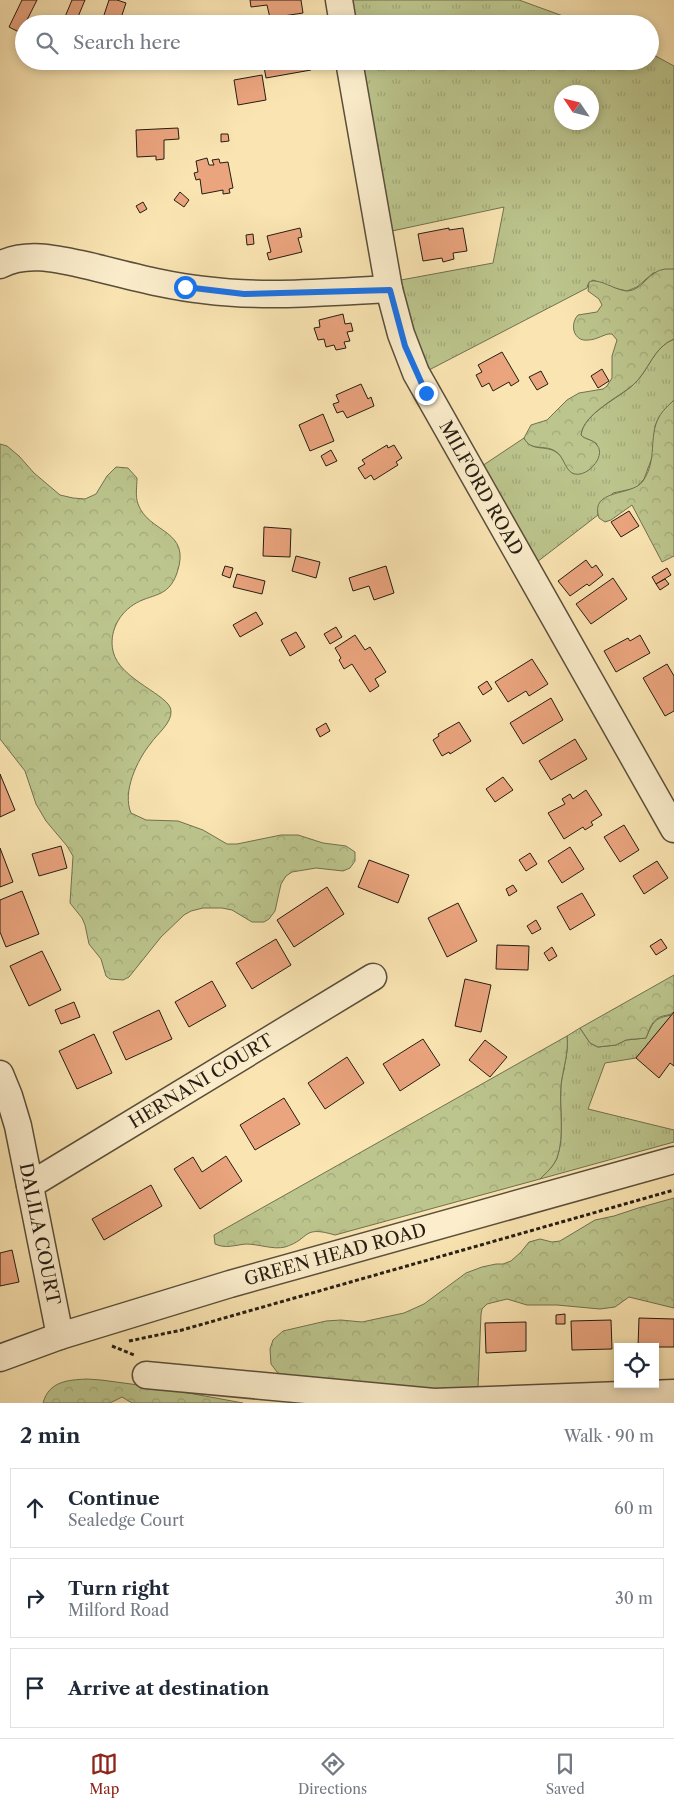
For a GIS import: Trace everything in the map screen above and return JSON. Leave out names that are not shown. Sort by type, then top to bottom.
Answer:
[{"type":"street","points":[[339,0],[342,15]]},
{"type":"street","name":"MILFORD ROAD","points":[[351,70],[390,290],[405,346],[423,386],[674,829]]},
{"type":"street","points":[[0,266],[22,258],[40,258],[64,261],[185,287],[244,294],[390,290]]},
{"type":"street","name":"HERNANI COURT","points":[[30,1184],[373,978]]},
{"type":"street","name":"DALILA COURT","points":[[0,1074],[16,1117],[60,1336]]},
{"type":"street","name":"GREEN HEAD ROAD","points":[[0,1358],[60,1336],[230,1284],[674,1160]]},
{"type":"street","points":[[146,1375],[434,1402],[674,1394]]},
{"type":"path","points":[[111,1345],[182,1330],[674,1190]]},
{"type":"green space","points":[[350,0],[519,0],[560,15],[352,15]]},
{"type":"green space","points":[[659,58],[674,66],[674,269],[653,273],[637,287],[627,291],[609,287],[593,280],[588,284],[587,288],[429,370],[412,326],[401,280],[493,263],[504,207],[392,231],[362,70],[659,70]]},
{"type":"green space","points":[[674,269],[674,339],[656,353],[633,385],[602,407],[588,420],[583,427],[581,435],[597,445],[599,455],[597,461],[588,470],[583,473],[572,473],[558,453],[551,449],[530,445],[524,438],[531,425],[547,420],[567,400],[579,393],[603,389],[612,378],[612,356],[617,340],[612,334],[608,334],[583,340],[576,336],[574,332],[574,323],[578,315],[597,312],[602,305],[599,299],[588,291],[589,282],[597,281],[628,291],[638,287],[659,270]]},
{"type":"green space","points":[[674,339],[674,400],[659,417],[655,426],[653,455],[644,479],[636,488],[613,493],[598,511],[598,515],[537,562],[482,466],[524,438],[535,447],[552,450],[559,454],[574,474],[597,444],[581,435],[583,427],[588,420],[602,407],[633,385],[656,353]]},
{"type":"green space","points":[[674,400],[674,556],[662,562],[632,505],[611,520],[605,522],[599,518],[598,508],[600,502],[606,497],[638,486],[643,481],[650,465],[654,432],[659,417]]},
{"type":"green space","points":[[0,444],[7,446],[19,456],[34,473],[60,495],[73,498],[85,499],[96,494],[107,476],[116,467],[128,468],[137,478],[137,501],[143,514],[167,533],[179,548],[180,559],[177,573],[169,587],[128,609],[119,619],[112,638],[113,651],[117,661],[134,679],[163,699],[169,705],[171,711],[167,724],[146,750],[132,776],[128,796],[131,813],[146,820],[178,821],[203,830],[227,844],[237,844],[281,835],[298,835],[323,843],[346,846],[355,852],[355,861],[350,868],[343,871],[316,868],[292,872],[286,876],[281,884],[275,911],[264,922],[252,922],[232,910],[222,908],[203,908],[191,911],[184,915],[161,937],[129,977],[123,980],[110,979],[106,976],[101,959],[89,944],[82,918],[70,903],[73,856],[46,821],[36,804],[25,771],[0,739]]},
{"type":"green space","points":[[674,975],[674,1012],[656,1019],[646,1038],[626,1040],[616,1045],[598,1047],[590,1043],[580,1028]]},
{"type":"green space","points":[[672,1015],[636,1058],[605,1063],[588,1109],[674,1130],[674,1142],[540,1179],[554,1164],[561,1141],[561,1085],[567,1054],[567,1036],[580,1028],[590,1043],[598,1047],[616,1045],[626,1040],[646,1038],[650,1028],[658,1019]]},
{"type":"green space","points":[[567,1036],[567,1054],[561,1085],[561,1141],[554,1164],[540,1179],[335,1235],[324,1232],[311,1232],[285,1247],[215,1244],[214,1235]]},
{"type":"green space","points":[[674,1198],[674,1308],[629,1297],[615,1307],[600,1309],[557,1305],[527,1305],[507,1299],[487,1304],[482,1309],[481,1314],[478,1388],[429,1389],[288,1379],[277,1372],[271,1364],[270,1349],[273,1340],[283,1331],[326,1321],[362,1322],[404,1313],[424,1304],[466,1273],[482,1267],[511,1261],[529,1242],[540,1239],[552,1242],[560,1241],[595,1220]]},
{"type":"green space","points":[[87,1379],[161,1388],[243,1403],[132,1403],[122,1397],[110,1403],[43,1403],[50,1390],[60,1383]]},
{"type":"building","points":[[22,0],[37,0],[30,15],[15,15],[15,30],[9,27]]},
{"type":"building","points":[[72,0],[85,0],[79,15],[66,15]]},
{"type":"building","points":[[109,0],[126,3],[122,15],[104,15]]},
{"type":"building","points":[[250,0],[301,0],[303,13],[269,15],[267,5],[251,7]]},
{"type":"building","points":[[265,70],[311,70],[266,78]]},
{"type":"building","points":[[262,75],[266,100],[238,105],[234,80]]},
{"type":"building","points":[[178,128],[179,139],[164,140],[164,159],[156,160],[156,156],[137,157],[136,130]]},
{"type":"building","points":[[221,134],[228,134],[229,141],[221,142]]},
{"type":"building","points":[[207,158],[209,165],[214,165],[212,160],[219,159],[220,163],[228,162],[233,188],[229,189],[230,193],[223,194],[223,190],[202,194],[200,179],[196,180],[194,173],[198,172],[196,161]]},
{"type":"building","points":[[180,192],[189,200],[184,207],[174,200]]},
{"type":"building","points":[[143,202],[147,209],[140,213],[136,206]]},
{"type":"building","points":[[300,228],[302,237],[298,238],[302,252],[269,260],[267,253],[271,252],[267,236]]},
{"type":"building","points":[[449,228],[449,230],[463,228],[467,251],[453,253],[454,259],[443,262],[442,258],[423,261],[418,234]]},
{"type":"building","points":[[253,234],[254,244],[247,245],[246,235]]},
{"type":"building","points":[[343,314],[345,324],[351,323],[353,331],[347,332],[350,341],[344,342],[346,348],[336,350],[334,345],[326,347],[324,339],[318,340],[314,328],[320,327],[319,320]]},
{"type":"building","points":[[502,352],[519,381],[511,386],[509,382],[493,391],[489,383],[482,387],[476,375],[482,372],[478,365]]},
{"type":"building","points":[[602,369],[609,381],[598,388],[591,376]]},
{"type":"building","points":[[541,371],[548,384],[537,390],[529,377]]},
{"type":"building","points":[[361,384],[368,399],[371,397],[374,406],[347,418],[343,411],[337,413],[333,404],[339,402],[336,395]]},
{"type":"building","points":[[323,414],[334,441],[310,451],[299,425]]},
{"type":"building","points":[[387,445],[388,448],[394,445],[402,458],[396,462],[398,465],[374,480],[371,475],[365,479],[358,468],[365,464],[362,460]]},
{"type":"building","points":[[331,450],[337,461],[326,466],[321,456]]},
{"type":"building","points":[[629,511],[639,526],[621,537],[611,522]]},
{"type":"building","points":[[264,527],[291,529],[290,557],[263,556]]},
{"type":"building","points":[[296,556],[320,562],[316,578],[292,571]]},
{"type":"building","points":[[586,560],[592,568],[596,565],[603,575],[589,586],[587,584],[570,596],[558,581]]},
{"type":"building","points":[[225,566],[233,568],[230,578],[222,575]]},
{"type":"building","points":[[386,566],[394,593],[374,600],[369,586],[353,591],[349,578]]},
{"type":"building","points":[[667,568],[671,575],[656,584],[652,577]]},
{"type":"building","points":[[237,574],[265,581],[262,594],[233,587]]},
{"type":"building","points":[[613,578],[627,599],[591,624],[576,604]]},
{"type":"building","points":[[665,579],[669,584],[660,590],[656,584]]},
{"type":"building","points":[[256,612],[263,624],[240,637],[233,625]]},
{"type":"building","points":[[336,627],[342,637],[330,644],[324,634]]},
{"type":"building","points":[[296,632],[305,647],[290,656],[281,640]]},
{"type":"building","points":[[355,635],[365,650],[370,647],[386,672],[375,679],[379,686],[370,692],[352,664],[344,669],[339,660],[341,658],[335,648]]},
{"type":"building","points":[[640,635],[650,653],[616,672],[604,651],[628,638],[630,641]]},
{"type":"building","points":[[532,659],[548,684],[529,696],[526,691],[508,702],[495,682]]},
{"type":"building","points":[[667,664],[674,676],[674,711],[665,716],[643,678]]},
{"type":"building","points":[[487,681],[492,689],[483,695],[478,687]]},
{"type":"building","points":[[551,698],[563,720],[523,744],[510,723]]},
{"type":"building","points":[[459,722],[471,741],[450,754],[449,752],[442,756],[433,740],[439,736],[438,734]]},
{"type":"building","points":[[326,723],[330,731],[320,737],[316,729]]},
{"type":"building","points":[[575,739],[587,759],[551,780],[539,761]]},
{"type":"building","points":[[0,774],[15,810],[0,817]]},
{"type":"building","points":[[503,777],[513,790],[495,802],[486,789]]},
{"type":"building","points":[[586,790],[602,815],[591,822],[593,825],[585,830],[583,827],[564,839],[548,813],[565,804],[562,799],[570,794],[573,799]]},
{"type":"building","points":[[624,825],[639,850],[620,862],[604,837]]},
{"type":"building","points":[[61,846],[67,868],[39,876],[32,854]]},
{"type":"building","points":[[570,847],[584,869],[562,883],[548,861]]},
{"type":"building","points":[[0,848],[13,882],[0,887]]},
{"type":"building","points":[[530,853],[537,864],[526,871],[519,860]]},
{"type":"building","points":[[369,860],[409,875],[398,903],[358,887]]},
{"type":"building","points":[[657,861],[668,878],[644,894],[633,876]]},
{"type":"building","points":[[513,885],[517,891],[509,896],[506,889]]},
{"type":"building","points":[[327,887],[344,914],[294,947],[277,920]]},
{"type":"building","points":[[22,891],[39,934],[6,947],[0,932],[0,900]]},
{"type":"building","points":[[582,893],[595,915],[570,930],[557,907]]},
{"type":"building","points":[[458,903],[477,941],[447,957],[428,918]]},
{"type":"building","points":[[536,920],[541,929],[532,934],[527,926]]},
{"type":"building","points":[[276,939],[291,965],[252,989],[236,963]]},
{"type":"building","points":[[661,939],[667,948],[656,955],[650,946]]},
{"type":"building","points":[[497,945],[529,946],[528,970],[496,969]]},
{"type":"building","points":[[552,947],[557,956],[549,961],[544,953]]},
{"type":"building","points":[[42,951],[61,990],[29,1006],[10,966]]},
{"type":"building","points":[[465,979],[491,985],[481,1032],[455,1026]]},
{"type":"building","points":[[212,981],[226,1006],[189,1027],[175,1002]]},
{"type":"building","points":[[74,1002],[80,1017],[61,1024],[55,1010]]},
{"type":"building","points":[[159,1010],[172,1039],[126,1060],[113,1032]]},
{"type":"building","points":[[674,1012],[674,1066],[670,1063],[659,1078],[636,1058]]},
{"type":"building","points":[[94,1034],[112,1073],[77,1089],[59,1051]]},
{"type":"building","points":[[423,1039],[440,1065],[400,1091],[383,1064]]},
{"type":"building","points":[[485,1040],[507,1057],[490,1077],[469,1060]]},
{"type":"building","points":[[347,1057],[364,1083],[325,1109],[308,1083]]},
{"type":"building","points":[[284,1098],[300,1124],[255,1150],[240,1125]]},
{"type":"building","points":[[226,1156],[242,1181],[200,1209],[174,1169],[193,1157],[202,1172]]},
{"type":"building","points":[[151,1185],[162,1206],[104,1240],[92,1219]]},
{"type":"building","points":[[12,1250],[19,1282],[0,1286],[0,1253]]},
{"type":"building","points":[[565,1314],[565,1324],[556,1324],[556,1315]]},
{"type":"building","points":[[639,1318],[674,1319],[674,1347],[659,1347],[659,1343],[638,1343]]},
{"type":"building","points":[[611,1320],[612,1349],[572,1350],[571,1321]]},
{"type":"building","points":[[526,1322],[526,1351],[486,1353],[485,1323]]},
{"type":"route","points":[[185,287],[244,294],[390,290],[397,323],[405,346],[426,393]]}]
